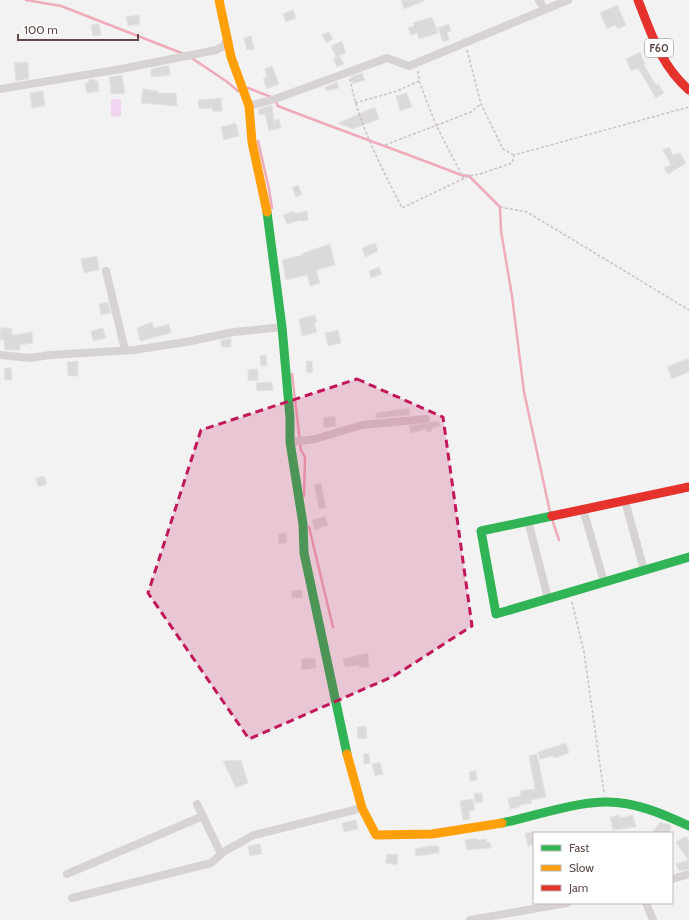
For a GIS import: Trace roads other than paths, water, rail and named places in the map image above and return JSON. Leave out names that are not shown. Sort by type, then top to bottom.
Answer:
[{"type":"street","points":[[219,0],[230,54],[249,106],[252,142],[268,219],[282,327],[290,418],[290,442],[302,524],[304,553],[346,751],[362,808],[376,835],[401,836],[449,833],[605,802],[643,807],[667,815],[689,826]]},
{"type":"street","points":[[540,0],[544,9]]},
{"type":"street","points":[[249,106],[275,99],[387,58],[409,66],[568,0]]},
{"type":"street","name":"F60","points":[[638,0],[660,51],[681,84],[689,90]]},
{"type":"street","points":[[0,89],[121,69],[218,49],[224,46],[227,39]]},
{"type":"street","points":[[218,49],[230,54]]},
{"type":"street","points":[[106,271],[125,350]]},
{"type":"street","points":[[0,356],[30,358],[50,355],[164,346],[244,330],[282,327]]},
{"type":"street","points":[[290,442],[315,439],[362,425],[426,419]]},
{"type":"street","points":[[689,487],[481,531],[496,614],[689,557]]},
{"type":"street","points":[[625,500],[644,570]]},
{"type":"street","points":[[583,509],[604,582]]},
{"type":"street","points":[[528,521],[548,598]]},
{"type":"street","points":[[197,804],[221,854]]},
{"type":"street","points":[[72,898],[211,863],[221,854],[254,835],[362,808]]},
{"type":"street","points":[[67,874],[203,816]]},
{"type":"street","points":[[673,879],[689,874]]},
{"type":"street","points":[[470,920],[561,904]]},
{"type":"street","points":[[646,904],[653,920]]},
{"type":"waterway","points":[[26,0],[61,6],[184,54]]},
{"type":"waterway","points":[[190,57],[226,81],[238,91]]},
{"type":"waterway","points":[[248,88],[271,97]]},
{"type":"waterway","points":[[275,99],[278,106],[461,175],[469,176],[500,207],[501,231],[512,296],[524,392],[550,512]]},
{"type":"waterway","points":[[258,141],[272,208]]},
{"type":"waterway","points":[[292,374],[301,450],[305,457],[304,496]]},
{"type":"waterway","points":[[552,519],[559,540]]},
{"type":"waterway","points":[[309,527],[333,627]]}]
